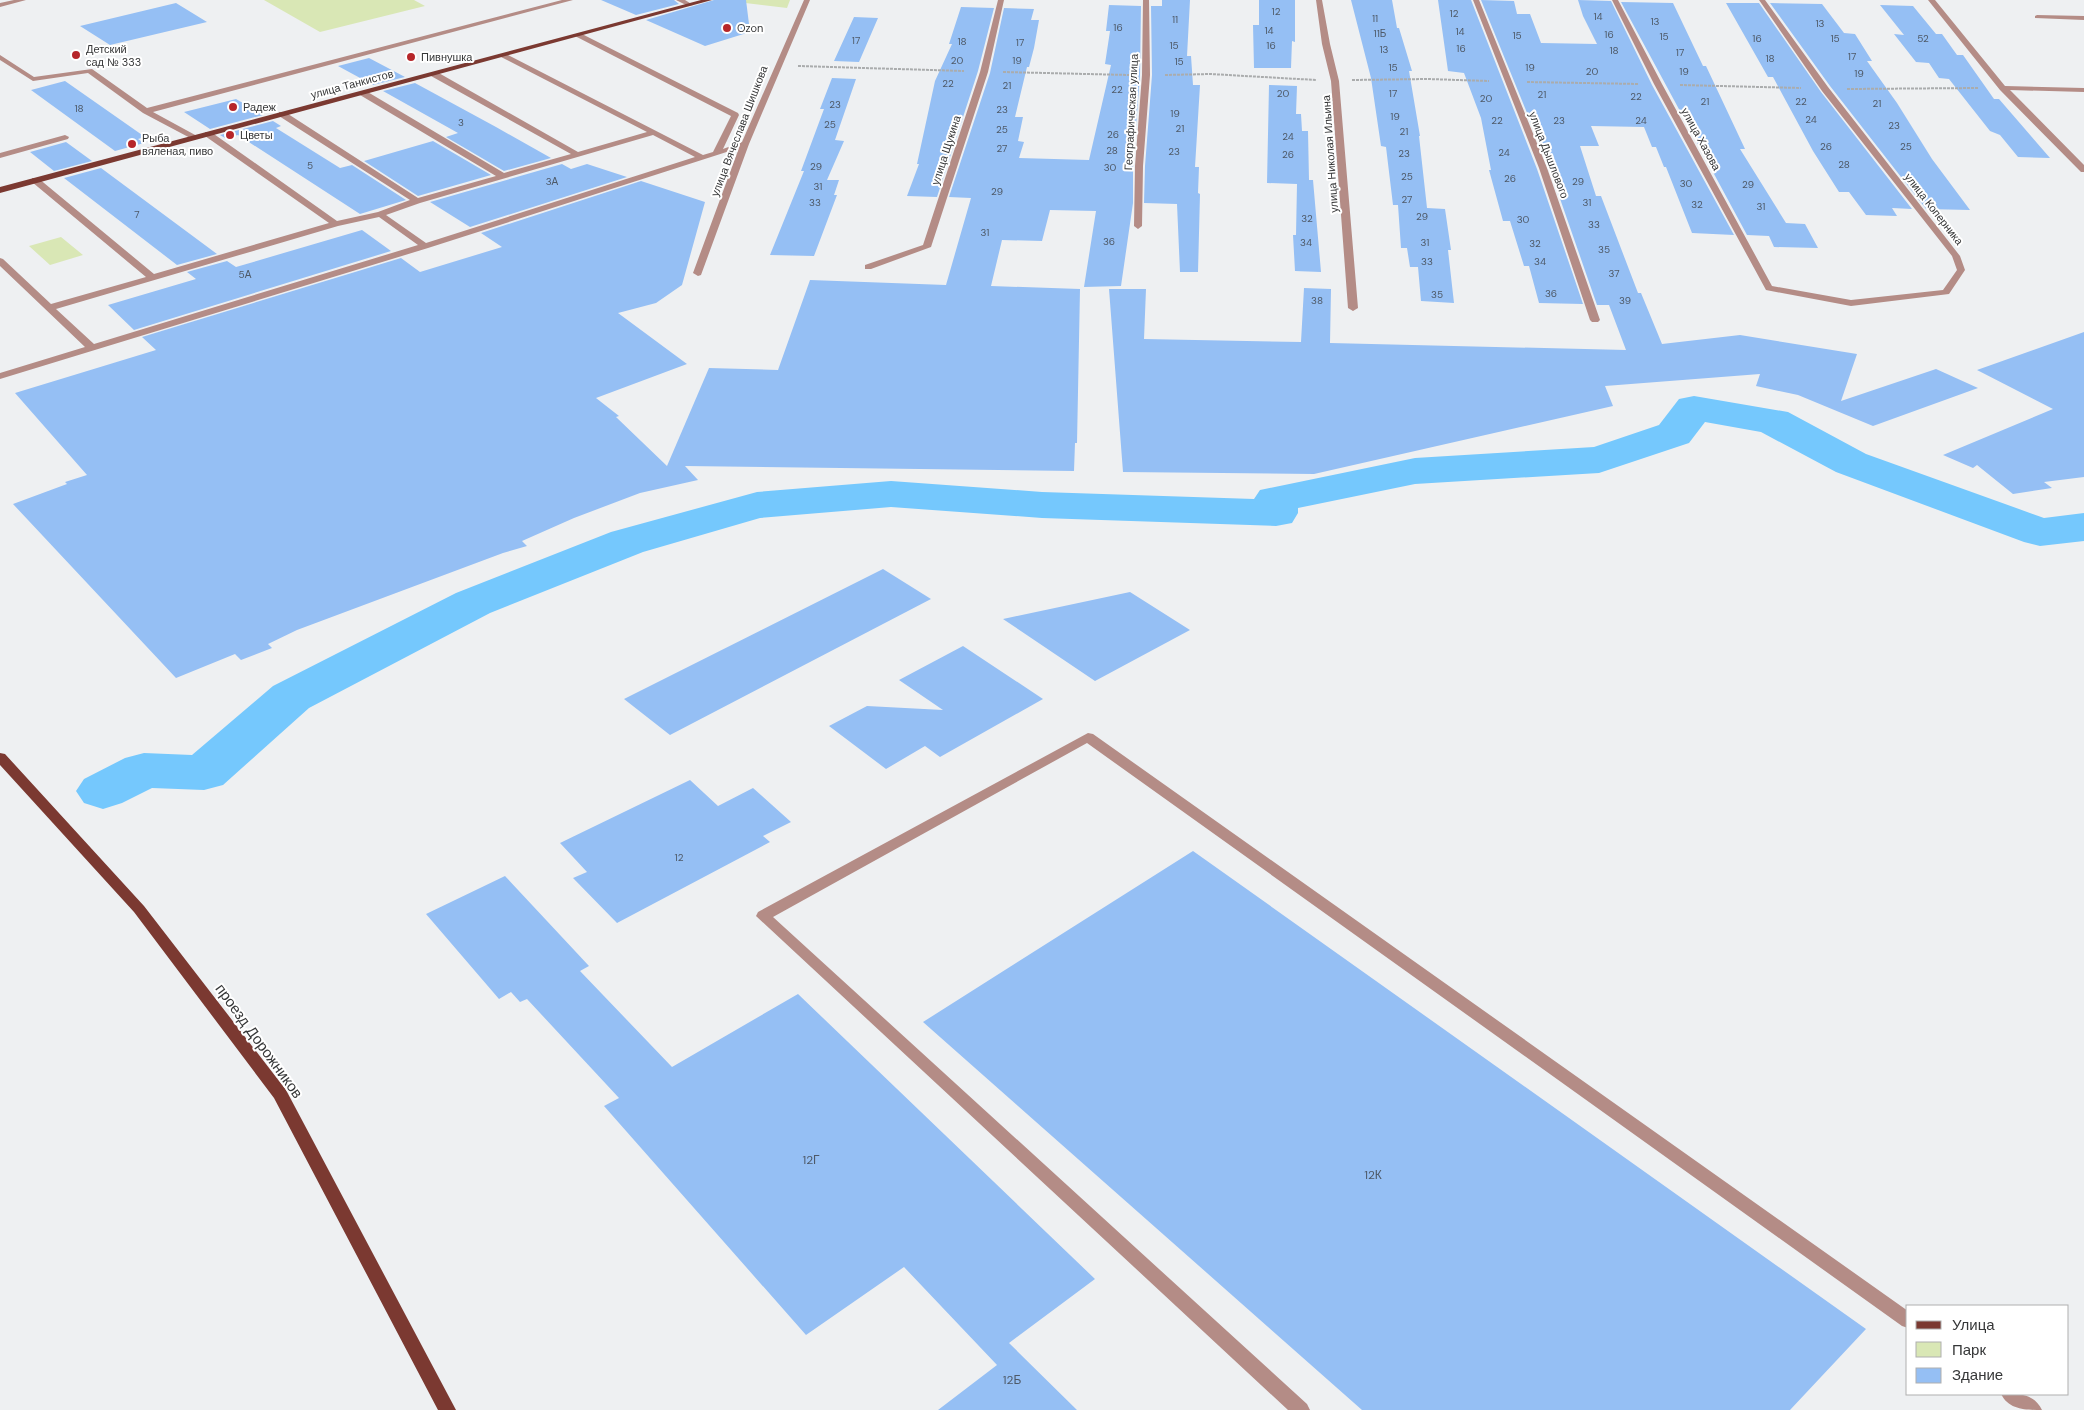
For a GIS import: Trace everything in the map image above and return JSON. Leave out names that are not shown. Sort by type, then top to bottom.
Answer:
[{"type":"main road","name":"улица Танкистов","points":[[0,190],[709,0]]},
{"type":"main road","name":"проезд Дорожников","points":[[0,757],[139,909],[280,1094],[447,1410]]},
{"type":"street","points":[[0,5],[23,0]]},
{"type":"street","points":[[146,111],[570,0]]},
{"type":"street","points":[[679,0],[690,5]]},
{"type":"street","name":"улица Вячеслава Шишкова","points":[[698,273],[745,144],[807,0]]},
{"type":"street","name":"улица Щукина","points":[[868,267],[926,247],[984,72],[1001,0]]},
{"type":"street","name":"Географическая улица","points":[[1138,226],[1139,166],[1146,75],[1146,0]]},
{"type":"street","name":"улица Николая Ильина","points":[[1319,0],[1326,44],[1335,81],[1353,308]]},
{"type":"street","name":"улица Дышлового","points":[[1476,0],[1543,168],[1595,320]]},
{"type":"street","name":"улица Хазова","points":[[1615,0],[1658,84],[1769,288]]},
{"type":"street","name":"улица Коперника","points":[[1762,0],[1825,89],[1956,256],[1962,270],[1946,292],[1851,303],[1769,288]]},
{"type":"street","points":[[1931,0],[2003,88],[2084,170]]},
{"type":"street","points":[[2037,17],[2084,18]]},
{"type":"street","points":[[577,35],[735,115],[717,152]]},
{"type":"street","points":[[504,55],[701,157]]},
{"type":"street","points":[[0,57],[33,79],[88,71],[146,111],[194,138]]},
{"type":"street","points":[[434,74],[576,154]]},
{"type":"street","points":[[2003,88],[2084,90]]},
{"type":"street","points":[[363,93],[503,176]]},
{"type":"street","points":[[282,114],[417,201]]},
{"type":"street","points":[[49,308],[336,224],[380,214],[417,201],[653,133]]},
{"type":"street","points":[[208,134],[336,224]]},
{"type":"street","points":[[0,156],[65,137]]},
{"type":"street","points":[[0,376],[425,246],[745,144]]},
{"type":"street","points":[[35,180],[152,277]]},
{"type":"street","points":[[380,214],[425,246]]},
{"type":"street","points":[[0,262],[92,348]]},
{"type":"street","points":[[1301,1410],[763,916],[1088,737],[1906,1320]]},
{"type":"street","points":[[2011,1395],[2033,1410]]},
{"type":"path","points":[[1509,81],[1825,89],[2003,88]]},
{"type":"green space","points":[[264,0],[414,0],[425,6],[320,32]]},
{"type":"green space","points":[[790,0],[787,8],[729,1]]},
{"type":"green space","points":[[61,237],[83,255],[50,265],[29,246]]},
{"type":"building","points":[[601,0],[674,0],[679,4],[636,15]]},
{"type":"building","points":[[714,0],[746,0],[750,32],[705,46],[646,20]]},
{"type":"building","points":[[1162,0],[1190,0],[1187,56],[1191,56],[1193,85],[1200,85],[1195,167],[1199,167],[1198,193],[1200,194],[1198,272],[1180,272],[1177,204],[1144,203],[1152,75],[1151,6],[1162,6]]},
{"type":"building","points":[[1259,0],[1295,0],[1295,42],[1292,41],[1291,68],[1254,68],[1253,25],[1259,25]]},
{"type":"building","points":[[1351,0],[1392,0],[1397,28],[1399,28],[1412,71],[1409,71],[1420,136],[1427,208],[1445,209],[1451,250],[1448,250],[1454,303],[1421,301],[1418,267],[1410,267],[1407,248],[1401,248],[1398,205],[1393,205],[1386,147],[1381,146],[1371,78]]},
{"type":"building","points":[[1438,0],[1471,0],[1537,169],[1583,304],[1539,303],[1529,266],[1524,266],[1510,221],[1503,221],[1489,170],[1491,170],[1481,118],[1464,73],[1448,71]]},
{"type":"building","points":[[1481,0],[1514,1],[1517,14],[1530,14],[1541,43],[1597,44],[1583,16],[1578,0],[1611,1],[1652,85],[1734,235],[1692,233],[1666,167],[1664,167],[1656,147],[1652,147],[1644,127],[1591,126],[1599,146],[1580,146],[1596,196],[1601,196],[1638,293],[1641,293],[1662,344],[1740,335],[1857,354],[1841,401],[1936,369],[1978,388],[1873,426],[1798,395],[1756,386],[1760,374],[1605,386],[1613,406],[1314,474],[1123,472],[1109,289],[1146,289],[1144,339],[1301,342],[1304,288],[1331,289],[1330,343],[1626,350],[1609,305],[1597,305],[1549,167]]},
{"type":"building","points":[[1621,2],[1673,3],[1703,66],[1706,66],[1745,149],[1740,149],[1786,223],[1805,224],[1818,248],[1774,247],[1769,236],[1747,235]]},
{"type":"building","points":[[176,3],[207,22],[110,45],[80,26]]},
{"type":"building","points":[[1726,3],[1759,3],[1821,92],[1912,209],[1892,208],[1897,216],[1866,215],[1849,192],[1839,192],[1813,151],[1773,77],[1768,77]]},
{"type":"building","points":[[1770,3],[1822,4],[1844,33],[1855,34],[1872,61],[1867,61],[1897,103],[1932,159],[1970,210],[1926,209],[1830,86]]},
{"type":"building","points":[[1109,5],[1141,6],[1140,75],[1133,166],[1133,203],[1121,286],[1084,287],[1096,211],[1050,210],[1042,241],[1002,240],[991,286],[1080,289],[1077,443],[1075,443],[1074,471],[685,466],[698,480],[640,493],[574,518],[522,541],[527,546],[503,553],[297,630],[268,644],[272,648],[241,660],[235,654],[176,678],[13,504],[67,484],[65,482],[87,475],[15,393],[156,350],[142,337],[401,258],[420,272],[502,247],[481,233],[641,181],[705,202],[682,285],[656,303],[618,313],[687,364],[596,398],[619,416],[616,417],[667,466],[709,368],[778,370],[810,280],[946,285],[971,198],[949,197],[990,73],[1004,8],[1034,9],[1031,20],[1039,20],[1034,48],[1029,67],[1027,67],[1015,117],[1023,117],[1018,141],[1024,142],[1019,158],[1089,160],[1111,65],[1105,64],[1110,31],[1106,31]]},
{"type":"building","points":[[1880,5],[1913,6],[1936,34],[1942,34],[1957,55],[1963,55],[1994,99],[1999,99],[2050,158],[2018,157],[2000,135],[1990,131],[1949,79],[1939,78],[1929,63],[1916,62],[1894,34],[1904,35]]},
{"type":"building","points":[[961,7],[994,8],[978,71],[937,197],[907,196],[919,164],[917,164],[935,81],[952,44],[949,44]]},
{"type":"building","points":[[854,17],[878,18],[859,62],[834,61]]},
{"type":"building","points":[[369,58],[405,77],[373,85],[338,66]]},
{"type":"building","points":[[832,78],[856,79],[835,140],[844,141],[827,180],[839,180],[834,195],[837,195],[814,256],[770,255],[804,171],[801,171],[824,109],[820,109]]},
{"type":"building","points":[[65,81],[145,137],[138,139],[144,143],[115,151],[31,90]]},
{"type":"building","points":[[415,83],[551,158],[504,171],[446,137],[458,133],[383,91]]},
{"type":"building","points":[[1269,85],[1297,86],[1296,114],[1301,114],[1302,131],[1308,131],[1309,180],[1313,180],[1321,272],[1295,271],[1293,235],[1296,235],[1297,184],[1267,183]]},
{"type":"building","points":[[236,99],[263,115],[210,129],[184,112]]},
{"type":"building","points":[[273,121],[281,126],[276,128],[340,168],[352,165],[406,200],[360,214],[238,135],[225,138],[220,135]]},
{"type":"building","points":[[433,141],[491,175],[418,196],[364,161]]},
{"type":"building","points":[[66,142],[92,161],[54,171],[30,152]]},
{"type":"building","points":[[562,164],[571,169],[587,164],[627,177],[470,227],[430,202]]},
{"type":"building","points":[[101,168],[217,254],[177,265],[64,178]]},
{"type":"building","points":[[362,230],[391,251],[134,330],[108,305],[196,279],[187,272],[227,261],[236,267]]},
{"type":"building","points":[[2084,332],[2084,477],[2044,482],[2052,488],[2013,494],[1977,465],[1973,468],[1943,455],[2053,409],[1977,370]]},
{"type":"building","points":[[883,569],[931,599],[670,735],[624,699]]},
{"type":"building","points":[[1130,592],[1190,630],[1095,681],[1003,619]]},
{"type":"building","points":[[963,646],[1043,699],[940,757],[925,746],[886,769],[829,726],[867,706],[943,710],[899,680]]},
{"type":"building","points":[[690,780],[718,806],[753,788],[791,822],[763,836],[770,842],[617,923],[573,878],[587,872],[560,843]]},
{"type":"building","points":[[1193,851],[1866,1329],[1790,1410],[1362,1410],[923,1022]]},
{"type":"building","points":[[505,876],[589,966],[580,971],[672,1067],[798,994],[1095,1279],[1009,1343],[1077,1410],[938,1410],[997,1365],[904,1267],[806,1335],[604,1106],[619,1098],[527,999],[520,1002],[511,992],[499,999],[426,914]]},
{"type":"waterway","points":[[103,791],[144,770],[204,773],[291,697],[473,603],[627,542],[757,505],[891,494],[1042,505],[1276,513],[1276,499],[1415,471],[1599,460],[1674,434],[1694,408],[1773,421],[1851,463],[2040,532],[2084,527]]},
{"type":"place","name":"Ozon","points":[[727,28]]},
{"type":"place","name":"Детский сад № 333","points":[[76,55]]},
{"type":"place","name":"Пивнушка","points":[[411,57]]},
{"type":"place","name":"Радеж","points":[[233,107]]},
{"type":"place","name":"Цветы","points":[[230,135]]},
{"type":"place","name":"Рыба вяленая, пиво","points":[[132,144]]}]
